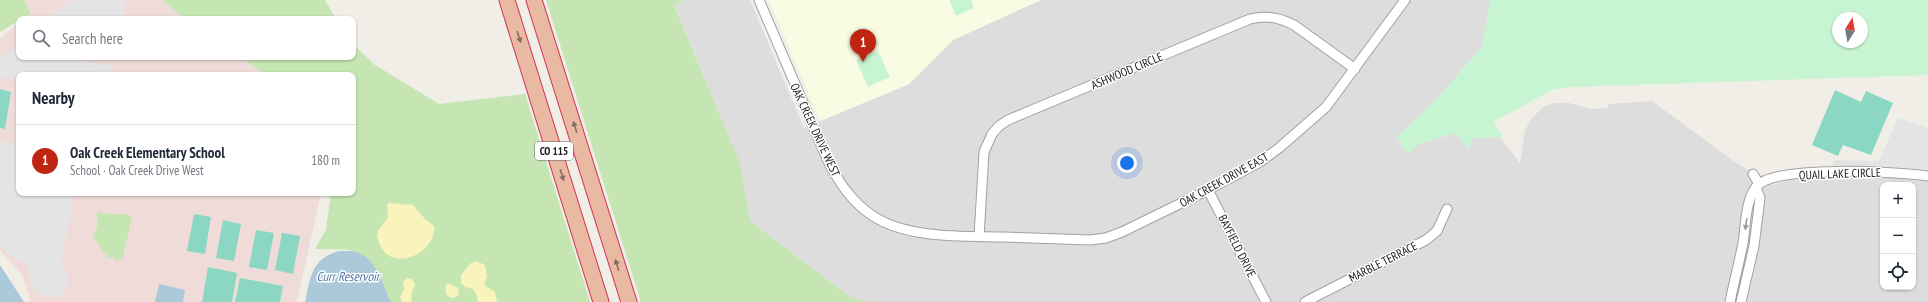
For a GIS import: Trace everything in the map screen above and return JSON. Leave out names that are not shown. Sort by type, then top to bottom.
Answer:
[{"type":"highway","name":"CO 115","points":[[507,0],[601,302]]},
{"type":"highway","name":"CO 115","points":[[534,0],[629,302]]},
{"type":"street","name":"OAK CREEK DRIVE WEST","points":[[759,0],[828,163],[849,196],[873,216],[888,224],[903,229],[978,237]]},
{"type":"street","name":"OAK CREEK DRIVE EAST","points":[[978,237],[1090,240],[1106,238],[1122,232],[1208,190],[1260,162],[1279,148],[1326,107],[1405,0]]},
{"type":"street","name":"ASHWOOD CIRCLE","points":[[978,237],[984,152],[992,134],[999,126],[1008,120],[1250,19],[1261,16],[1282,19],[1294,24],[1355,69]]},
{"type":"street","name":"QUAIL LAKE CIRCLE","points":[[1757,186],[1772,178],[1818,172],[1869,171],[1928,176]]},
{"type":"street","points":[[1741,302],[1754,246],[1760,198],[1753,174]]},
{"type":"street","points":[[1730,302],[1743,245],[1749,200],[1757,186]]},
{"type":"street","name":"BAYFIELD DRIVE","points":[[1208,190],[1266,302]]},
{"type":"street","name":"MARBLE TERRACE","points":[[1305,302],[1426,240],[1437,231],[1447,209]]},
{"type":"shaded area","points":[[24,0],[162,0],[181,16],[27,16],[31,13]]},
{"type":"shaded area","points":[[71,0],[126,0],[123,16],[49,16],[60,10]]},
{"type":"shaded area","points":[[685,0],[750,0],[804,128],[909,84],[953,40],[1041,0],[1490,0],[1482,47],[1442,93],[1408,155],[1418,144],[1456,133],[1473,138],[1500,137],[1520,163],[1525,131],[1530,120],[1543,107],[1555,103],[1569,103],[1591,109],[1608,108],[1609,104],[1652,101],[1732,160],[1772,185],[1791,180],[1848,176],[1895,178],[1928,182],[1928,302],[867,302],[850,297],[750,221],[740,163],[674,4]]},
{"type":"shaded area","points":[[769,0],[1041,0],[953,40],[909,84],[820,121]]},
{"type":"shaded area","points":[[16,25],[16,60],[245,60],[261,72],[16,72],[16,196],[320,196],[297,302],[31,302],[23,277],[0,250],[0,38]]},
{"type":"shaded area","points":[[14,47],[16,47],[16,60],[79,60],[108,66],[113,63],[112,72],[16,72],[16,78],[14,78],[13,80],[0,77],[0,58]]},
{"type":"shaded area","points":[[1898,118],[1928,128],[1928,171],[1910,168],[1831,166],[1835,160],[1879,161]]},
{"type":"shaded area","points":[[0,141],[16,144],[16,196],[73,196],[61,262],[69,277],[69,284],[59,296],[44,297],[32,288],[29,268],[0,247]]},
{"type":"green space","points":[[0,0],[24,0],[31,13],[26,16],[16,16],[16,22],[0,32]]},
{"type":"green space","points":[[162,0],[325,0],[334,16],[181,16]]},
{"type":"green space","points":[[546,0],[685,0],[674,5],[740,163],[750,221],[850,297],[867,302],[641,302]]},
{"type":"green space","points":[[949,0],[971,0],[974,8],[956,16]]},
{"type":"green space","points":[[1490,0],[1928,0],[1928,75],[1572,87],[1554,89],[1493,122],[1502,135],[1500,137],[1473,138],[1468,148],[1456,133],[1418,144],[1408,155],[1397,137],[1442,93],[1482,47]]},
{"type":"green space","points":[[356,47],[375,65],[439,104],[525,94],[590,302],[391,302],[377,272],[361,254],[349,250],[315,249],[326,230],[331,196],[356,196],[356,72],[261,72],[245,60],[356,60]]},
{"type":"green space","points":[[878,51],[890,77],[868,87],[856,60]]},
{"type":"green space","points":[[0,89],[11,92],[5,129],[0,128]]},
{"type":"green space","points":[[1835,90],[1861,102],[1866,91],[1893,103],[1871,155],[1843,145],[1838,156],[1812,145]]},
{"type":"green space","points":[[97,212],[108,214],[125,214],[132,217],[123,257],[117,261],[112,257],[108,258],[93,236],[98,224]]},
{"type":"green space","points":[[194,214],[211,217],[205,254],[187,251]]},
{"type":"green space","points":[[223,220],[241,224],[234,261],[216,258]]},
{"type":"green space","points":[[256,230],[274,233],[267,270],[249,267]]},
{"type":"green space","points":[[282,233],[300,236],[293,274],[275,270]]},
{"type":"green space","points":[[208,267],[237,273],[232,302],[202,302]]},
{"type":"green space","points":[[240,278],[283,286],[280,302],[235,302]]},
{"type":"sand","points":[[388,203],[413,205],[425,219],[434,226],[433,236],[427,246],[419,253],[409,258],[399,259],[389,256],[382,248],[377,235],[379,229],[388,218]]},
{"type":"sand","points":[[476,261],[485,265],[487,276],[484,285],[495,292],[497,302],[478,302],[477,296],[473,289],[466,287],[461,283],[461,275],[471,263]]},
{"type":"sand","points":[[407,278],[412,279],[415,285],[412,291],[411,302],[402,302],[400,297],[404,289],[403,282]]},
{"type":"sand","points":[[448,283],[458,288],[459,294],[456,297],[451,298],[446,294],[445,287]]},
{"type":"water","name":"Curr Reservoir","points":[[339,251],[356,252],[367,258],[376,269],[391,302],[305,302],[311,277],[318,264],[330,254]]},
{"type":"water","points":[[0,265],[24,302],[0,302]]},
{"type":"water","points":[[159,284],[185,290],[183,302],[155,302]]},
{"type":"place","name":"Oak Creek Elementary School","points":[[863,62]]}]
